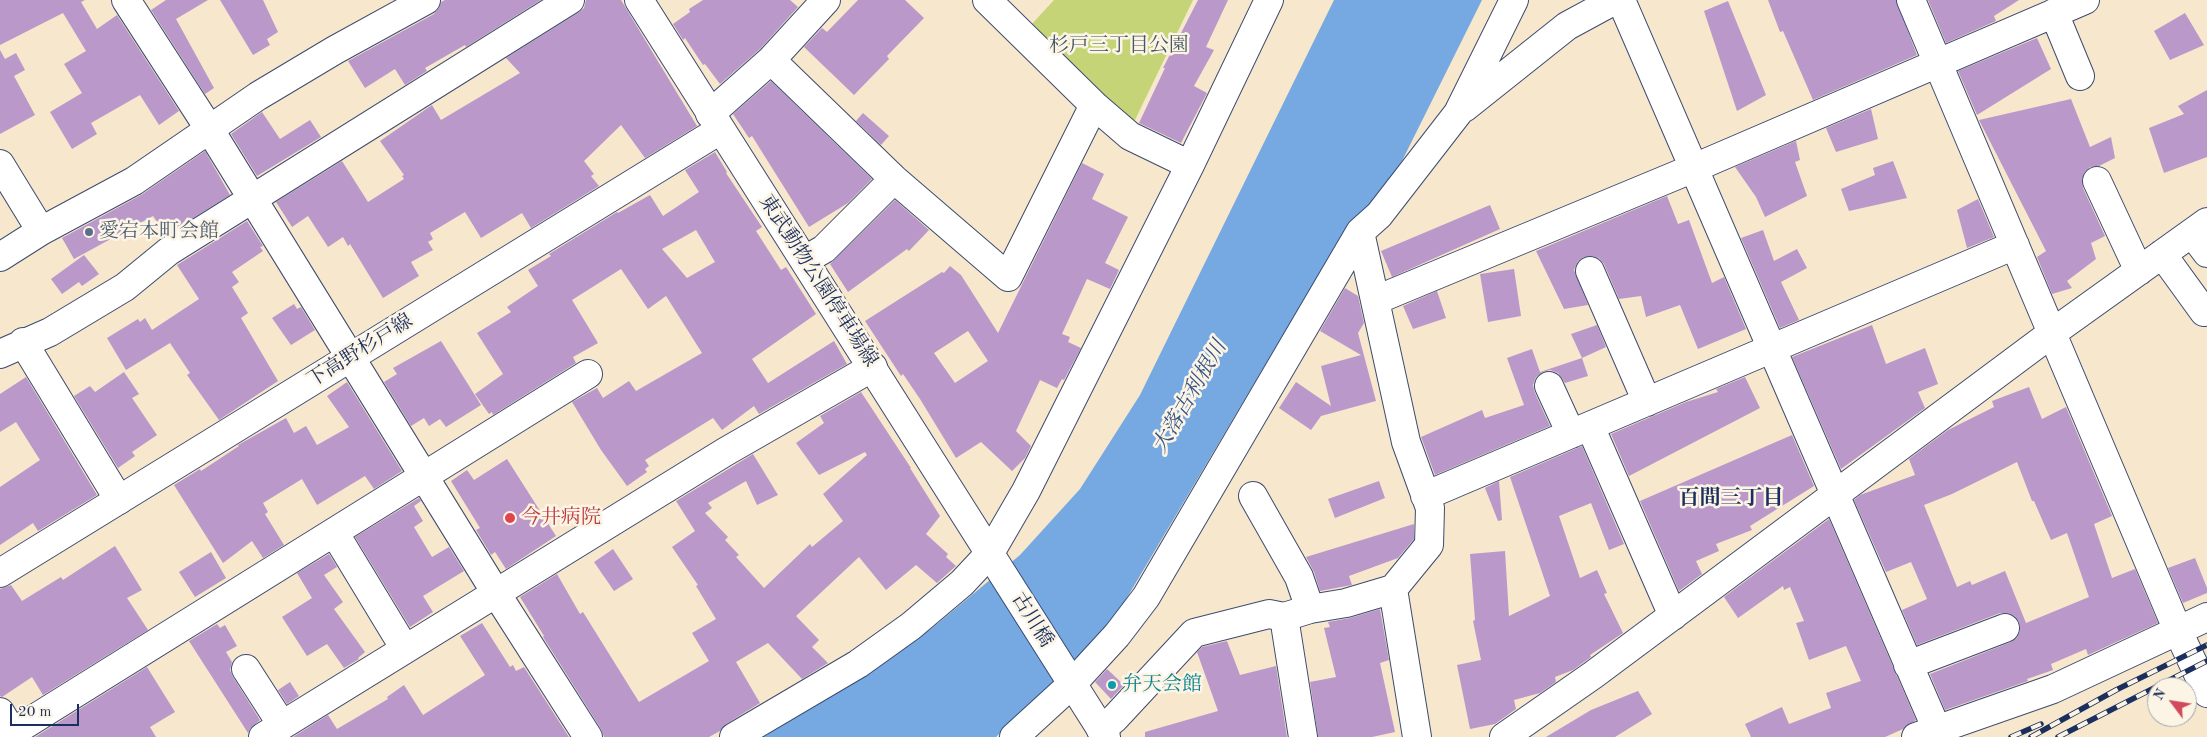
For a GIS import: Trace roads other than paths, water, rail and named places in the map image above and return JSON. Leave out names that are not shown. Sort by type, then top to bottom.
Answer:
[{"type":"street","points":[[126,0],[210,130],[352,357],[496,593],[588,737]]},
{"type":"street","points":[[0,257],[41,231],[134,181],[266,92],[335,50],[426,0]]},
{"type":"street","points":[[119,500],[8,344],[50,332],[125,287],[169,251],[570,0]]},
{"type":"street","name":"東武動物公園停車場線","points":[[640,0],[715,122],[805,260],[993,557]]},
{"type":"street","points":[[987,0],[1094,105],[1130,136],[1190,165]]},
{"type":"street","points":[[734,737],[858,664],[911,626],[993,557],[1190,165],[1269,0]]},
{"type":"street","points":[[1014,737],[1117,635],[1146,597],[1360,232],[1379,215],[1458,113],[1514,0]]},
{"type":"street","points":[[1458,113],[1567,26],[1615,0]]},
{"type":"street","points":[[1621,0],[1908,665],[1926,734],[2052,690],[2207,617]]},
{"type":"street","points":[[1911,0],[2178,631],[2207,693]]},
{"type":"street","points":[[1376,300],[1694,168],[2085,0]]},
{"type":"street","name":"下高野杉戸線","points":[[0,573],[352,357],[715,122],[771,60],[815,4]]},
{"type":"street","points":[[2054,13],[2080,76]]},
{"type":"street","points":[[771,60],[894,179],[1008,277],[1094,105]]},
{"type":"street","points":[[0,164],[41,231]]},
{"type":"street","points":[[805,260],[824,249],[894,179]]},
{"type":"street","points":[[2097,181],[2139,271]]},
{"type":"street","points":[[1070,681],[1104,734],[1115,718],[1194,633],[1269,614],[1284,617],[1310,609],[1346,603],[1393,589],[1429,545],[1430,508],[1406,442],[1360,232]]},
{"type":"street","points":[[1504,737],[1593,675],[2052,333],[2162,254],[2202,236]]},
{"type":"street","points":[[1425,496],[2015,245]]},
{"type":"street","points":[[2162,254],[2204,312]]},
{"type":"street","points":[[1590,271],[1646,402]]},
{"type":"street","points":[[246,669],[272,731],[725,452],[872,367]]},
{"type":"street","points":[[8,730],[334,532],[588,374]]},
{"type":"street","points":[[1549,386],[1580,430],[1673,616]]},
{"type":"street","points":[[1253,496],[1299,577],[1310,609]]},
{"type":"street","points":[[334,532],[405,649]]},
{"type":"street","name":"古川橋","points":[[993,557],[1070,681]]},
{"type":"street","points":[[1393,589],[1417,737]]},
{"type":"street","points":[[1284,617],[1303,737]]},
{"type":"street","points":[[1908,665],[2005,628]]},
{"type":"water","name":"大落古利根川","points":[[1334,0],[1482,0],[1402,161],[1319,274],[1122,606],[1082,655],[996,737],[757,737],[810,707],[931,629],[1020,555],[1080,489],[1140,395]]},
{"type":"railway","points":[[2031,737],[2116,690],[2207,645]]},
{"type":"railway","points":[[2058,737],[2207,661]]},
{"type":"railway","points":[[2011,737],[2041,724]]},
{"type":"place","name":"愛宕本町会館","points":[[89,232]]},
{"type":"place","name":"今井病院","points":[[510,518]]},
{"type":"place","name":"弁天会館","points":[[1112,685]]},
{"type":"district","name":"百間三丁目","points":[[1731,498]]},
{"type":"park label","name":"杉戸三丁目公園","points":[[1119,46]]}]
